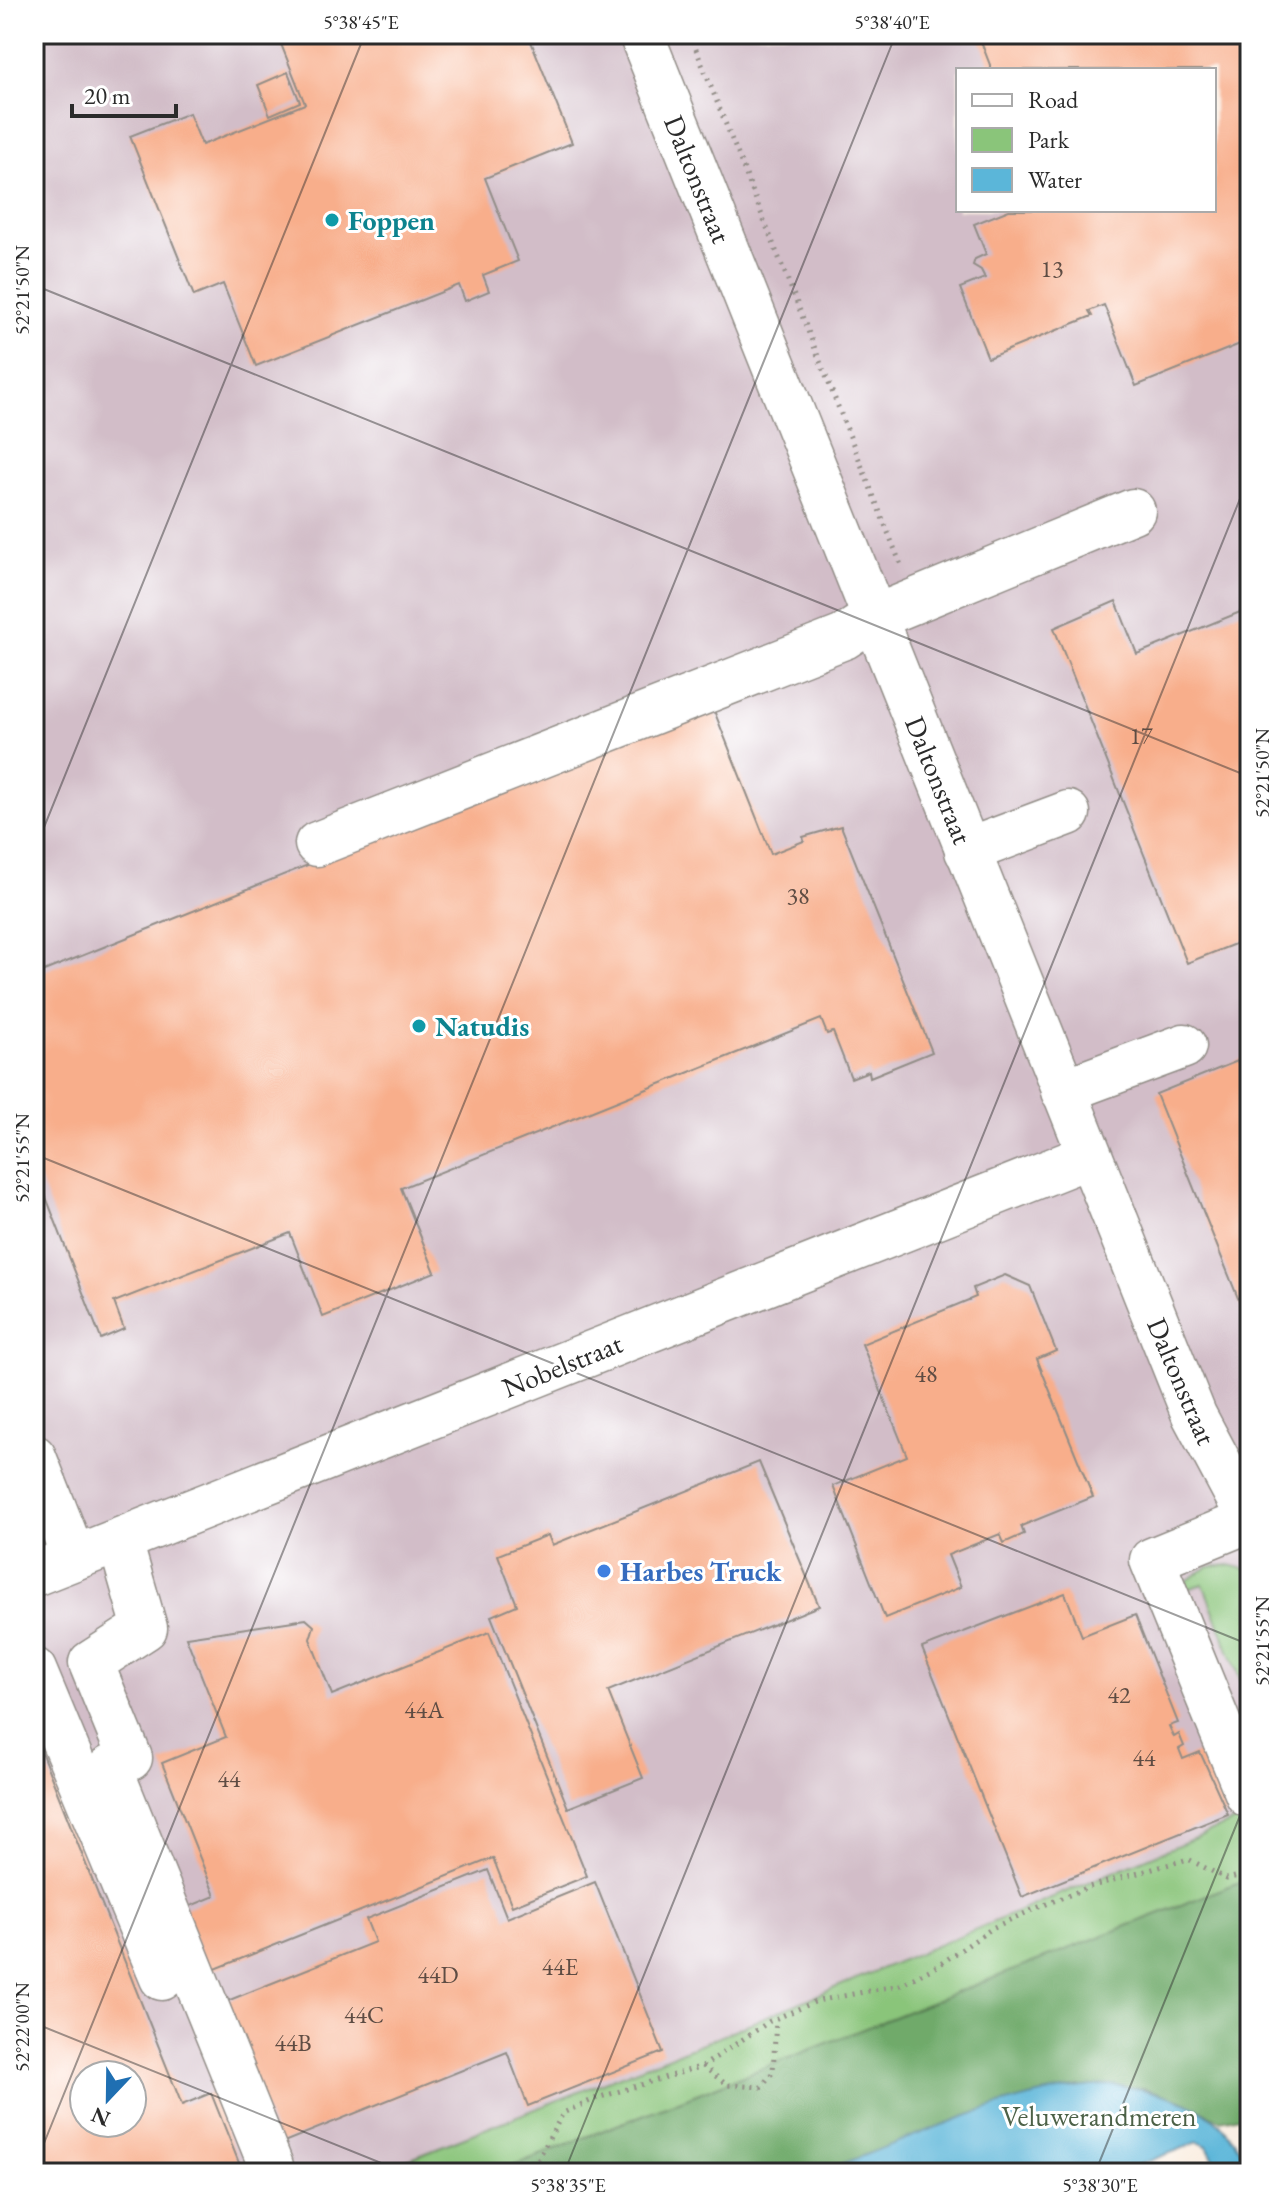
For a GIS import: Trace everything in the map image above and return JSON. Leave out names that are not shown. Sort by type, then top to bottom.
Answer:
[{"type":"street","name":"Daltonstraat","points":[[641,34],[859,628],[967,851],[1194,1415],[1250,1520]]},
{"type":"street","points":[[317,844],[859,628],[1133,511]]},
{"type":"street","points":[[967,851],[1068,813]]},
{"type":"street","points":[[1063,1091],[1184,1046]]},
{"type":"street","name":"Nobelstraat","points":[[34,1574],[1089,1156]]},
{"type":"street","points":[[34,1457],[74,1558]]},
{"type":"street","points":[[1248,1795],[1152,1560],[1250,1520]]},
{"type":"street","points":[[120,1541],[145,1628],[91,1663],[130,1758],[110,1768],[271,2166]]},
{"type":"street","points":[[34,1670],[201,2071]]},
{"type":"path","points":[[518,2173],[537,2161],[563,2113],[597,2098],[703,2066],[776,2019],[817,2001],[900,1985],[939,1965],[1003,1922],[1089,1887],[1188,1859],[1227,1879],[1250,1873]]},
{"type":"path","points":[[703,2066],[727,2085],[761,2087],[773,2072],[776,2019]]},
{"type":"shaded area","points":[[34,34],[1250,34],[1250,1852],[495,2173],[34,2173]]},
{"type":"green space","points":[[1229,1565],[1250,1570],[1250,1704],[1203,1584],[1181,1591],[1180,1585],[1208,1567]]},
{"type":"green space","points":[[1250,1815],[1250,1878],[1234,1885],[494,2173],[373,2173],[693,2047]]},
{"type":"green space","points":[[1250,1878],[1250,2114],[1220,2120],[1183,2101],[1144,2088],[1079,2087],[1015,2101],[818,2173],[494,2173]]},
{"type":"water","name":"Veluwerandmeren","points":[[1110,2085],[1154,2092],[1195,2107],[1229,2133],[1250,2173],[1221,2173],[1207,2146],[1198,2142],[1119,2173],[818,2173],[998,2106],[1072,2089]]},
{"type":"building","name":"Foppen","points":[[277,34],[528,34],[572,143],[485,178],[518,261],[483,275],[489,291],[465,301],[459,285],[256,366],[223,284],[194,296],[130,136],[189,113],[202,145],[305,104]]},
{"type":"building","points":[[978,34],[1250,34],[1250,340],[1136,386],[1104,305],[1089,311],[1092,316],[988,358],[960,288],[985,278],[981,270],[973,265],[975,259],[986,254],[974,224],[1004,212],[1216,212],[1216,68],[991,68]]},
{"type":"building","points":[[288,72],[300,102],[270,115],[258,85]]},
{"type":"building","points":[[1116,601],[1137,654],[1250,608],[1250,938],[1187,963],[1054,628]]},
{"type":"building","name":"Natudis","points":[[711,703],[771,854],[804,841],[803,837],[841,826],[932,1052],[870,1077],[869,1071],[851,1078],[833,1032],[827,1034],[821,1019],[401,1188],[435,1272],[323,1317],[290,1233],[114,1302],[124,1329],[101,1339],[34,1166],[34,975]]},
{"type":"building","points":[[1250,1056],[1250,1328],[1156,1094]]},
{"type":"building","points":[[1005,1275],[1030,1286],[1056,1351],[1037,1359],[1093,1497],[1021,1526],[1024,1534],[1004,1543],[1000,1534],[948,1555],[961,1587],[885,1618],[833,1486],[907,1456],[862,1344],[976,1297],[973,1288]]},
{"type":"building","points":[[759,1462],[819,1606],[608,1691],[643,1778],[568,1808],[491,1616],[517,1605],[498,1555],[548,1535],[552,1545]]},
{"type":"building","points":[[1065,1593],[1082,1636],[1135,1615],[1178,1723],[1169,1726],[1174,1737],[1179,1734],[1184,1746],[1179,1749],[1183,1759],[1200,1752],[1228,1814],[1022,1897],[922,1648]]},
{"type":"building","points":[[306,1619],[314,1626],[310,1639],[332,1695],[489,1632],[587,1876],[512,1906],[493,1858],[208,1972],[183,1909],[215,1896],[162,1763],[226,1737],[186,1637]]},
{"type":"building","points":[[34,1734],[182,2105],[211,2093],[243,2173],[34,2173]]},
{"type":"building","points":[[488,1870],[507,1918],[595,1882],[663,2052],[528,2106],[507,2052],[279,2144],[222,2003],[375,1942],[366,1919]]},
{"type":"place","name":"Foppen","points":[[332,220]]},
{"type":"place","name":"Natudis","points":[[419,1026]]},
{"type":"place","name":"Harbes Truck","points":[[604,1571]]}]
